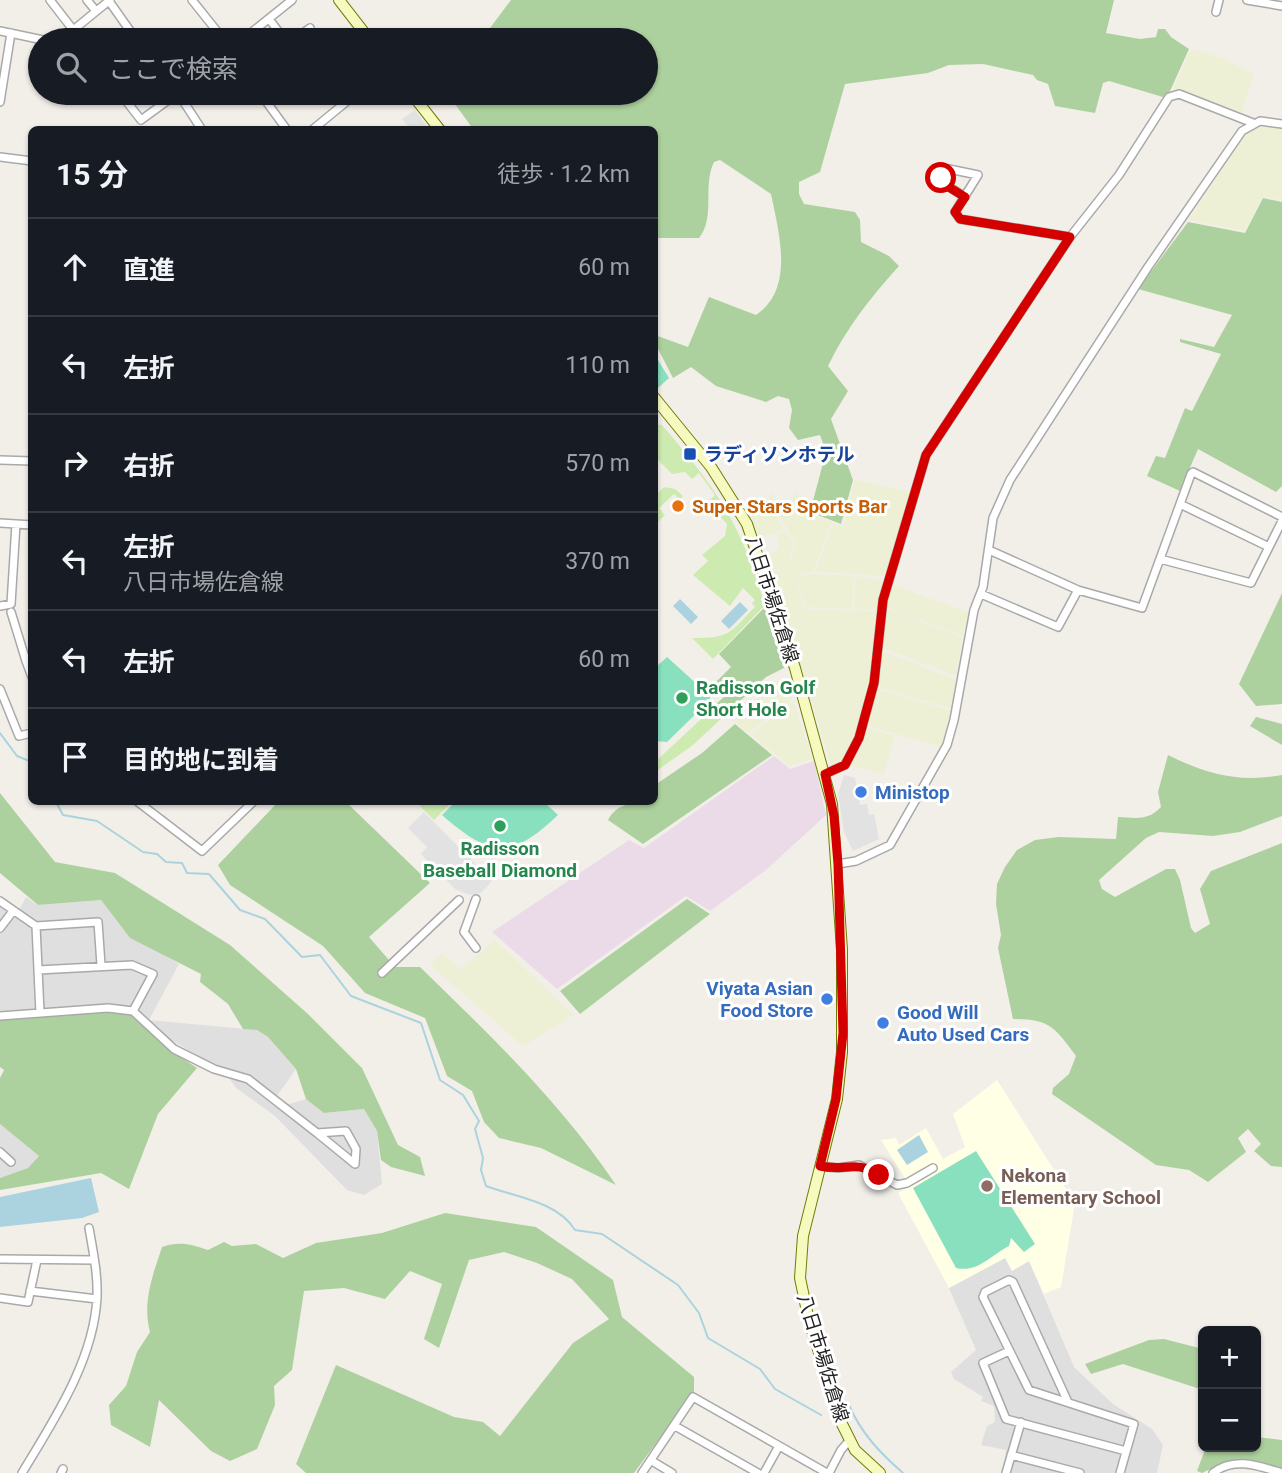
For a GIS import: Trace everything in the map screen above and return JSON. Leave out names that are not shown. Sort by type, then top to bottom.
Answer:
[{"type":"main road","points":[[339,0],[361,28]]},
{"type":"main road","points":[[420,105],[437,126]]},
{"type":"main road","name":"八日市場佐倉線","points":[[658,402],[711,467],[747,524],[767,576],[825,774],[834,816],[843,1000],[842,1061],[836,1099],[803,1236],[800,1278],[812,1332],[849,1441],[859,1455],[880,1473]]},
{"type":"street","points":[[50,0],[71,28]]},
{"type":"street","points":[[87,0],[96,11]]},
{"type":"street","points":[[73,28],[109,0],[128,28]]},
{"type":"street","points":[[192,0],[214,28]]},
{"type":"street","points":[[257,28],[292,0]]},
{"type":"street","points":[[1216,12],[1219,0]]},
{"type":"street","points":[[1247,0],[1282,6]]},
{"type":"street","points":[[269,19],[276,28]]},
{"type":"street","points":[[0,32],[28,37]]},
{"type":"street","points":[[0,102],[10,33]]},
{"type":"street","points":[[825,774],[845,765],[859,738],[874,683],[883,600],[926,455],[1070,237],[1119,175],[1169,97],[1179,94],[1254,123]]},
{"type":"street","points":[[129,105],[141,120],[162,105]]},
{"type":"street","points":[[186,105],[199,126]]},
{"type":"street","points":[[269,105],[284,126]]},
{"type":"street","points":[[317,126],[342,105]]},
{"type":"street","points":[[838,864],[856,861],[890,845],[939,761],[951,734],[969,632],[981,594],[996,509],[1024,457],[1148,267],[1242,131],[1254,123],[1267,120],[1282,124]]},
{"type":"street","points":[[0,157],[28,160]]},
{"type":"street","points":[[965,197],[940,181],[949,169],[978,173],[965,197],[955,212],[965,222],[1070,237]]},
{"type":"street","points":[[0,460],[28,461]]},
{"type":"street","points":[[989,550],[1078,590],[1142,608],[1180,504],[1194,472],[1282,519],[1251,583],[1160,559]]},
{"type":"street","points":[[1180,504],[1269,547]]},
{"type":"street","points":[[0,523],[28,525]]},
{"type":"street","points":[[0,606],[11,604],[16,524]]},
{"type":"street","points":[[981,594],[1058,627],[1078,590]]},
{"type":"street","points":[[11,612],[28,655]]},
{"type":"street","points":[[0,689],[19,736],[28,734]]},
{"type":"street","points":[[142,805],[202,851],[247,805]]},
{"type":"street","points":[[382,974],[459,900]]},
{"type":"street","points":[[476,900],[464,932],[476,948]]},
{"type":"street","points":[[0,901],[36,926],[99,922],[101,965]]},
{"type":"street","points":[[0,928],[13,911]]},
{"type":"street","points":[[36,926],[40,1013]]},
{"type":"street","points":[[38,970],[132,965],[153,974],[132,1011]]},
{"type":"street","points":[[0,1016],[108,1008],[132,1011],[174,1049],[214,1069],[247,1079],[355,1164],[356,1149],[346,1131],[317,1133]]},
{"type":"street","points":[[0,1152],[11,1162]]},
{"type":"street","points":[[820,1166],[838,1168],[859,1165],[897,1185],[908,1183],[933,1168]]},
{"type":"street","points":[[22,1473],[49,1428],[89,1348],[97,1299],[89,1228]]},
{"type":"street","points":[[0,1259],[94,1260]]},
{"type":"street","points":[[0,1298],[28,1302],[37,1260]]},
{"type":"street","points":[[1067,1400],[1068,1396],[1013,1282],[1009,1280],[985,1292],[983,1297],[1029,1390],[1067,1400],[1133,1424],[1120,1473]]},
{"type":"street","points":[[30,1291],[97,1299]]},
{"type":"street","points":[[1009,1351],[983,1363],[1006,1419],[1126,1451]]},
{"type":"street","points":[[642,1473],[693,1397],[828,1473],[849,1441]]},
{"type":"street","points":[[1006,1473],[1021,1422]]},
{"type":"street","points":[[675,1426],[758,1473]]},
{"type":"street","points":[[764,1473],[779,1446]]},
{"type":"street","points":[[1011,1455],[1080,1473]]},
{"type":"street","points":[[652,1461],[672,1473]]},
{"type":"street","points":[[1213,1473],[1230,1464],[1247,1463],[1282,1473]]},
{"type":"shaded area","points":[[1191,49],[1222,58],[1254,74],[1242,112],[1173,89]]},
{"type":"shaded area","points":[[415,110],[427,126],[408,126],[402,119]]},
{"type":"shaded area","points":[[1264,124],[1282,128],[1282,200],[1262,197],[1245,231],[1189,220],[1244,136],[1251,128]]},
{"type":"shaded area","points":[[855,480],[912,492],[887,576],[815,572],[833,523],[843,526]]},
{"type":"shaded area","points":[[771,492],[785,513],[795,493],[809,500],[808,513],[832,522],[813,572],[795,576],[791,554],[796,544],[768,497]]},
{"type":"shaded area","points":[[766,499],[784,530],[761,538],[747,512]]},
{"type":"shaded area","points":[[786,531],[794,544],[790,556],[783,558],[790,557],[805,609],[879,611],[872,682],[857,737],[843,763],[832,769],[772,571],[778,570],[772,570],[767,553],[779,549],[777,534]]},
{"type":"shaded area","points":[[813,574],[854,576],[852,609],[806,607],[796,577]]},
{"type":"shaded area","points":[[855,576],[886,581],[878,610],[854,609]]},
{"type":"shaded area","points":[[890,584],[969,612],[963,636],[885,607]]},
{"type":"shaded area","points":[[885,608],[962,637],[957,676],[883,648]]},
{"type":"shaded area","points":[[882,651],[957,680],[952,709],[875,687]]},
{"type":"shaded area","points":[[785,677],[792,700],[748,733],[733,721],[771,684]]},
{"type":"shaded area","points":[[877,689],[953,711],[943,748],[866,725]]},
{"type":"shaded area","points":[[793,701],[813,759],[789,766],[751,734]]},
{"type":"shaded area","points":[[865,727],[895,736],[884,775],[850,765]]},
{"type":"shaded area","points":[[774,756],[790,769],[814,761],[826,815],[766,870],[710,911],[686,896],[557,989],[492,932],[629,840],[644,848]]},
{"type":"shaded area","points":[[844,775],[855,778],[860,805],[867,804],[869,815],[874,814],[879,839],[853,851],[844,832],[838,794]]},
{"type":"shaded area","points":[[424,812],[492,881],[481,893],[469,895],[455,889],[421,854],[427,847],[408,828]]},
{"type":"shaded area","points":[[26,897],[37,905],[101,900],[130,938],[154,948],[179,964],[149,1020],[257,1030],[268,1037],[296,1069],[274,1100],[282,1106],[306,1099],[325,1113],[364,1109],[377,1131],[382,1184],[364,1195],[347,1190],[275,1116],[236,1088],[225,1072],[163,1035],[133,1008],[99,1005],[0,1011],[0,907],[15,918]]},
{"type":"shaded area","points":[[495,940],[574,1015],[523,1046],[430,965],[442,953],[461,969]]},
{"type":"shaded area","name":"Nekona Elementary School","points":[[997,1080],[1075,1203],[1061,1287],[1044,1294],[1029,1261],[1012,1271],[1005,1258],[949,1288],[898,1193],[935,1171],[931,1165],[906,1180],[881,1140],[896,1138],[899,1145],[926,1128],[943,1159],[965,1147],[953,1114]]},
{"type":"shaded area","points":[[0,1124],[39,1156],[29,1168],[0,1178]]},
{"type":"shaded area","points":[[1005,1258],[1029,1261],[1074,1367],[1113,1404],[1152,1429],[1163,1445],[1157,1473],[1002,1473],[1006,1450],[981,1445],[987,1426],[995,1422],[994,1406],[981,1401],[983,1397],[954,1379],[951,1372],[976,1350],[949,1288]]},
{"type":"green space","points":[[511,0],[1114,0],[1106,33],[1140,39],[1156,37],[1158,29],[1165,29],[1171,37],[1189,49],[1170,91],[1163,97],[1109,81],[1103,83],[1095,113],[1055,106],[1048,84],[1037,80],[1033,75],[983,64],[949,65],[928,73],[845,84],[820,172],[799,182],[799,194],[804,204],[855,212],[860,220],[861,242],[889,256],[899,266],[860,313],[828,366],[848,391],[831,419],[853,480],[841,524],[810,512],[826,452],[820,435],[798,440],[789,428],[792,410],[789,399],[778,396],[766,402],[716,386],[691,367],[673,378],[658,349],[658,336],[688,347],[709,297],[756,315],[768,304],[776,291],[781,259],[771,194],[720,160],[714,162],[709,181],[707,221],[699,238],[658,238],[658,126],[471,126],[456,105],[658,105],[658,28],[490,28]]},
{"type":"green space","points":[[1263,198],[1282,202],[1282,486],[1276,492],[1198,449],[1180,491],[1147,476],[1156,456],[1165,458],[1185,408],[1192,411],[1221,354],[1180,342],[1180,339],[1214,347],[1232,315],[1138,289],[1188,222],[1245,233]]},
{"type":"green space","points":[[658,360],[669,378],[658,388]]},
{"type":"green space","points":[[658,424],[662,425],[698,469],[725,509],[747,552],[765,605],[713,659],[692,638],[715,637],[728,633],[755,607],[752,603],[755,600],[743,588],[730,606],[693,575],[708,561],[702,555],[725,536],[727,524],[707,503],[715,495],[699,473],[692,479],[685,472],[672,474],[658,460]]},
{"type":"green space","points":[[664,487],[675,489],[683,496],[680,500],[674,494],[659,508],[665,515],[658,522],[658,493]]},
{"type":"green space","points":[[1282,593],[1282,704],[1256,706],[1239,684]]},
{"type":"green space","points":[[765,607],[784,668],[766,677],[725,715],[715,705],[724,697],[713,685],[731,667],[719,654]]},
{"type":"green space","name":"Radisson Golf Short Hole","points":[[667,657],[710,696],[710,700],[667,742],[658,741],[658,665]]},
{"type":"green space","points":[[714,707],[723,717],[693,745],[658,770],[658,759]]},
{"type":"green space","points":[[1256,717],[1282,724],[1282,745],[1250,726]]},
{"type":"green space","points":[[735,724],[772,755],[643,844],[608,820],[622,806],[658,805],[658,783],[702,753]]},
{"type":"green space","points":[[1168,755],[1223,775],[1251,778],[1282,775],[1282,816],[1240,832],[1213,836],[1159,832],[1146,838],[1099,880],[1102,889],[1115,897],[1166,869],[1175,869],[1191,928],[1195,933],[1210,924],[1200,889],[1211,871],[1282,843],[1282,1167],[1271,1166],[1254,1151],[1261,1144],[1248,1129],[1238,1138],[1246,1152],[1208,1182],[1189,1170],[1156,1165],[1052,1094],[1053,1088],[1069,1074],[1076,1056],[1051,1027],[1036,1021],[1013,1019],[998,948],[1001,935],[996,904],[997,884],[1017,850],[1035,840],[1059,837],[1116,839],[1118,817],[1146,817],[1161,807],[1158,792]]},
{"type":"green space","points":[[0,793],[55,862],[115,873],[230,945],[308,1014],[362,1068],[398,1145],[420,1157],[425,1176],[391,1167],[381,1160],[377,1131],[364,1109],[324,1113],[306,1099],[296,1069],[268,1037],[257,1030],[243,1029],[228,1004],[200,982],[201,974],[130,938],[101,900],[38,905],[0,873]]},
{"type":"green space","points":[[275,805],[349,805],[430,883],[369,937],[395,967],[420,967],[472,1018],[548,1098],[616,1185],[541,1148],[499,1138],[484,1122],[472,1091],[447,1076],[425,1018],[365,993],[323,946],[230,885],[218,865]]},
{"type":"green space","points":[[421,805],[449,805],[434,820]]},
{"type":"green space","name":"Radisson Baseball Diamond","points":[[452,805],[547,805],[558,815],[527,840],[500,848],[474,839],[442,815]]},
{"type":"green space","points":[[687,899],[710,914],[580,1014],[560,991]]},
{"type":"green space","points":[[108,1011],[132,1013],[173,1052],[197,1068],[158,1114],[129,1189],[101,1173],[0,1190],[0,1178],[28,1168],[39,1156],[0,1124],[0,1078],[4,1070],[0,1067],[0,1019]]},
{"type":"green space","points":[[976,1151],[1035,1244],[1024,1252],[1011,1238],[1009,1246],[978,1266],[956,1268],[913,1188]]},
{"type":"green space","points":[[445,1213],[536,1227],[613,1280],[622,1317],[694,1377],[694,1392],[634,1473],[306,1473],[296,1464],[336,1365],[454,1417],[483,1422],[500,1436],[573,1343],[609,1319],[572,1279],[504,1252],[469,1260],[439,1348],[424,1339],[442,1284],[410,1271],[385,1299],[344,1288],[304,1291],[292,1370],[274,1386],[275,1405],[257,1449],[230,1461],[211,1451],[159,1400],[150,1447],[111,1425],[109,1405],[126,1386],[137,1352],[150,1332],[148,1299],[162,1247],[185,1244],[208,1250],[224,1242],[232,1246],[256,1244],[283,1258],[316,1243],[382,1233]]},
{"type":"green space","points":[[1164,1339],[1198,1348],[1198,1388],[1123,1364],[1091,1374],[1085,1364],[1149,1340]]},
{"type":"green space","points":[[1261,1438],[1282,1440],[1282,1469],[1242,1461],[1224,1464],[1202,1473],[1197,1471],[1204,1452],[1261,1452]]},
{"type":"water","points":[[680,599],[698,617],[691,624],[673,606]]},
{"type":"water","points":[[740,602],[748,610],[729,629],[721,621]]},
{"type":"water","points":[[919,1135],[928,1152],[907,1165],[897,1150]]},
{"type":"water","points":[[91,1178],[99,1212],[82,1218],[0,1227],[0,1197]]},
{"type":"waterway","points":[[0,733],[17,756],[28,760]]},
{"type":"waterway","points":[[58,805],[63,815],[97,821],[143,852],[157,854],[166,862],[182,863],[187,873],[209,874],[240,910],[265,919],[302,957],[320,955],[351,996],[421,1023],[440,1080],[463,1095],[479,1121],[475,1129],[483,1158],[481,1170],[486,1186],[547,1206],[558,1212],[575,1230],[602,1234],[678,1285],[699,1313],[708,1338],[760,1369],[775,1389],[821,1415]]},
{"type":"waterway","points":[[849,1405],[872,1442],[903,1473]]},
{"type":"place","name":"ラディソンホテル","points":[[690,454]]},
{"type":"place","name":"Super Stars Sports Bar","points":[[678,506]]},
{"type":"place","name":"Radisson Golf Short Hole","points":[[682,698]]},
{"type":"place","name":"Ministop","points":[[861,792]]},
{"type":"place","name":"Radisson Baseball Diamond","points":[[500,826]]},
{"type":"place","name":"Viyata Asian Food Store","points":[[827,999]]},
{"type":"place","name":"Good Will Auto Used Cars","points":[[883,1023]]},
{"type":"place","name":"Nekona Elementary School","points":[[987,1186]]},
{"type":"route","points":[[879,1175],[859,1165],[838,1168],[820,1166],[836,1099],[843,1033],[838,864],[834,816],[825,774],[845,765],[859,738],[874,683],[883,600],[926,455],[1070,237],[1065,234],[965,222],[955,212],[965,197],[942,183],[941,178]]}]
